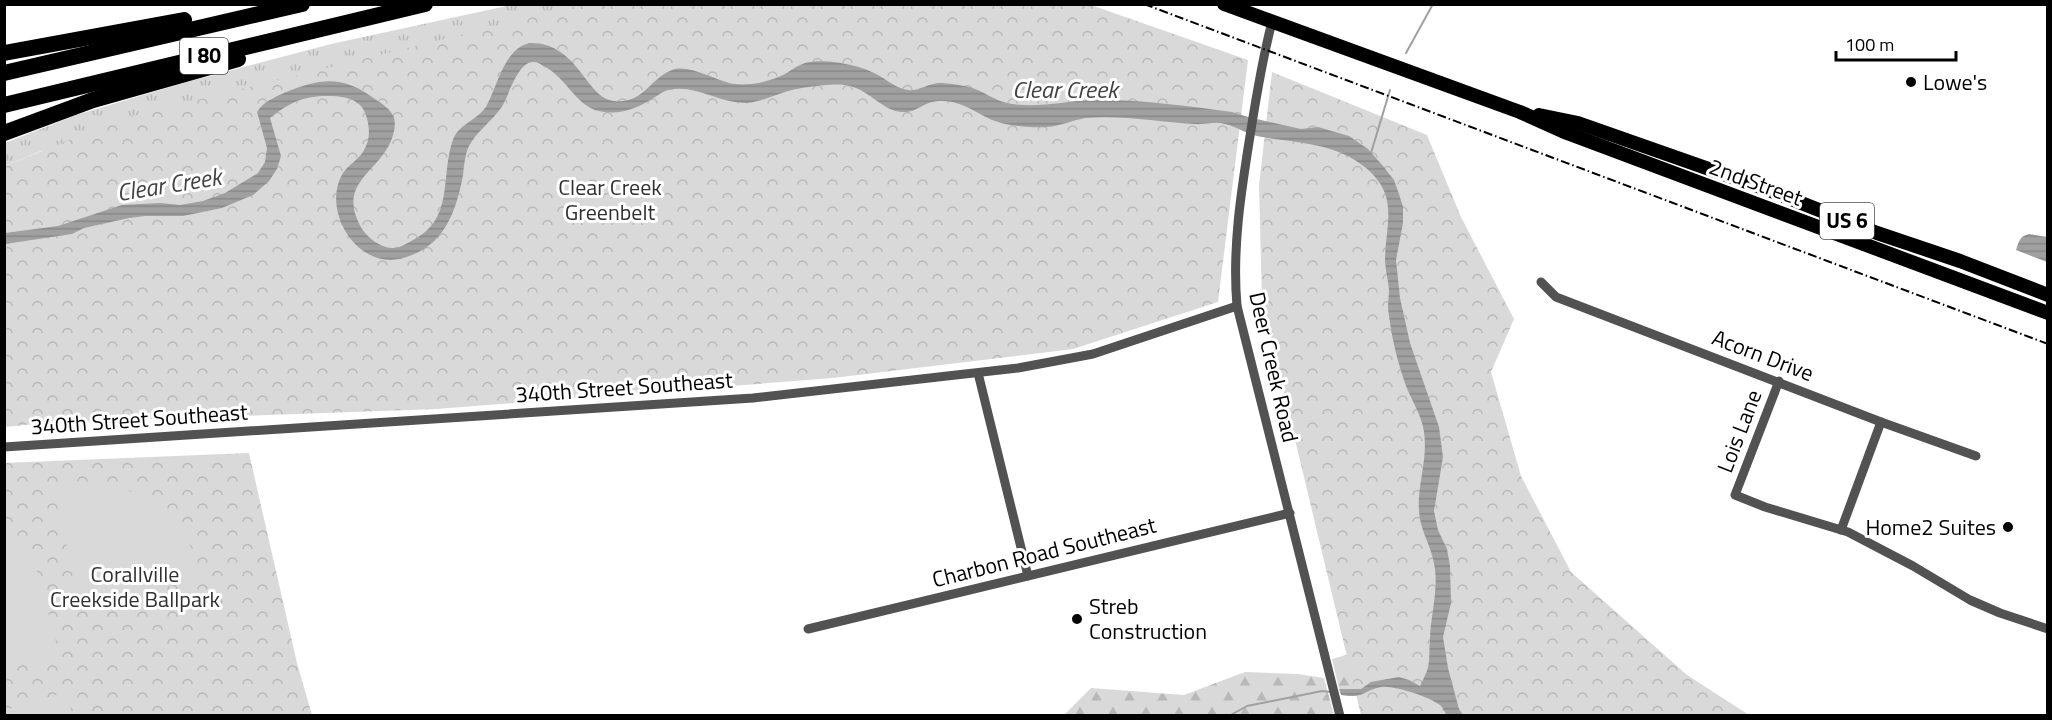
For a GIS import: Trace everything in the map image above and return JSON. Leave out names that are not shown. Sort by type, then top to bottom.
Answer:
[{"type":"highway","points":[[4,52],[273,4]]},
{"type":"highway","name":"I 80","points":[[4,73],[302,4]]},
{"type":"highway","name":"I 80","points":[[4,105],[425,4]]},
{"type":"highway","points":[[4,133],[93,100],[403,9]]},
{"type":"main road","name":"2nd Street","points":[[1224,4],[1520,112],[1567,134],[2048,313]]},
{"type":"main road","name":"2nd Street","points":[[1520,112],[1578,123],[1766,189],[1877,233],[1960,261],[2048,295]]},
{"type":"street","name":"Deer Creek Road","points":[[1272,22],[1247,156],[1237,231],[1235,286],[1248,358],[1290,513],[1340,716]]},
{"type":"street","name":"Acorn Drive","points":[[1541,282],[1556,297],[1881,422],[1976,456]]},
{"type":"street","name":"340th Street Southeast","points":[[4,447],[753,398],[978,373],[1093,354],[1237,306]]},
{"type":"street","points":[[978,373],[1028,576]]},
{"type":"street","name":"Lois Lane","points":[[1779,381],[1735,495],[1765,507],[1841,530]]},
{"type":"street","points":[[1881,422],[1841,530],[1913,566],[1970,600],[2048,629]]},
{"type":"street","name":"Charbon Road Southeast","points":[[808,629],[1290,513]]},
{"type":"green space","name":"Clear Creek Greenbelt","points":[[586,4],[1091,5],[1248,60],[1218,302],[1073,349],[833,378],[436,409],[45,423],[5,427],[5,166],[124,118]]},
{"type":"green space","points":[[511,5],[749,5],[41,151],[5,166],[5,143],[76,115],[187,82],[331,44]]},
{"type":"green space","points":[[1272,72],[1427,135],[1461,217],[1514,319],[1491,372],[1521,476],[1571,572],[1687,675],[1749,715],[1361,715],[1262,302],[1259,185]]},
{"type":"green space","name":"Corallville Creekside Ballpark","points":[[249,453],[297,663],[312,715],[5,715],[4,463]]},
{"type":"green space","points":[[89,482],[126,489],[156,505],[180,526],[195,555],[200,578],[83,609],[78,604],[55,486]]},
{"type":"green space","points":[[28,538],[59,653],[53,660],[5,668],[5,544]]},
{"type":"green space","points":[[1360,651],[1362,689],[1339,689],[1332,659]]},
{"type":"green space","points":[[1245,672],[1298,674],[1324,678],[1334,715],[1064,715],[1091,688],[1184,695]]},
{"type":"green space","points":[[62,693],[69,697],[72,715],[5,715],[5,710]]},
{"type":"shaded area","points":[[529,43],[546,45],[559,51],[570,60],[596,91],[604,98],[614,101],[632,99],[672,70],[693,70],[729,83],[743,84],[772,79],[805,63],[832,62],[852,65],[869,71],[895,86],[908,90],[942,83],[973,88],[1000,101],[1018,105],[1109,100],[1198,107],[1232,112],[1301,129],[1318,127],[1349,136],[1368,149],[1394,180],[1403,207],[1403,223],[1396,260],[1400,298],[1410,343],[1439,427],[1443,457],[1434,511],[1438,530],[1447,549],[1451,603],[1443,637],[1448,668],[1459,709],[1463,715],[1447,715],[1438,703],[1395,688],[1381,687],[1354,696],[1341,695],[1339,689],[1361,689],[1371,682],[1399,677],[1420,686],[1429,664],[1436,579],[1433,559],[1419,511],[1425,452],[1424,432],[1400,367],[1389,318],[1389,289],[1385,266],[1387,199],[1376,178],[1366,168],[1342,153],[1316,145],[1257,136],[1221,123],[1195,124],[1100,117],[1047,127],[1009,125],[958,103],[943,101],[931,102],[911,111],[898,111],[890,109],[861,90],[838,85],[797,89],[747,103],[727,101],[688,90],[669,90],[629,110],[605,112],[587,106],[552,71],[534,62],[528,63],[518,73],[501,108],[469,146],[457,200],[448,222],[433,242],[412,255],[394,260],[377,258],[357,245],[343,227],[337,205],[338,183],[345,170],[363,152],[369,131],[364,110],[357,102],[333,96],[299,100],[270,118],[281,156],[277,169],[269,181],[253,195],[222,208],[183,216],[129,218],[84,228],[72,234],[5,244],[5,233],[58,226],[122,205],[160,203],[180,205],[203,201],[225,193],[258,173],[265,162],[267,148],[257,112],[260,108],[286,92],[310,84],[332,81],[363,91],[386,107],[394,118],[394,129],[389,145],[357,187],[354,198],[355,212],[362,229],[368,236],[388,248],[400,247],[426,231],[435,220],[441,208],[449,153],[456,134],[484,110],[508,60],[520,47]]},
{"type":"shaded area","points":[[2029,234],[2047,237],[2047,262],[2016,250],[2020,239]]},
{"type":"waterway","points":[[1406,53],[1433,4]]},
{"type":"waterway","points":[[1371,153],[1390,90]]},
{"type":"waterway","points":[[1229,716],[1247,706],[1322,691],[1331,692]]},
{"type":"railway","points":[[1144,4],[2048,344]]},
{"type":"place","name":"Lowe's","points":[[1911,82]]},
{"type":"place","name":"Home2 Suites","points":[[2008,527]]},
{"type":"place","name":"Streb Construction","points":[[1077,619]]},
{"type":"water label","name":"Clear Creek","points":[[1065,90]]},
{"type":"water label","name":"Clear Creek","points":[[169,185]]}]
